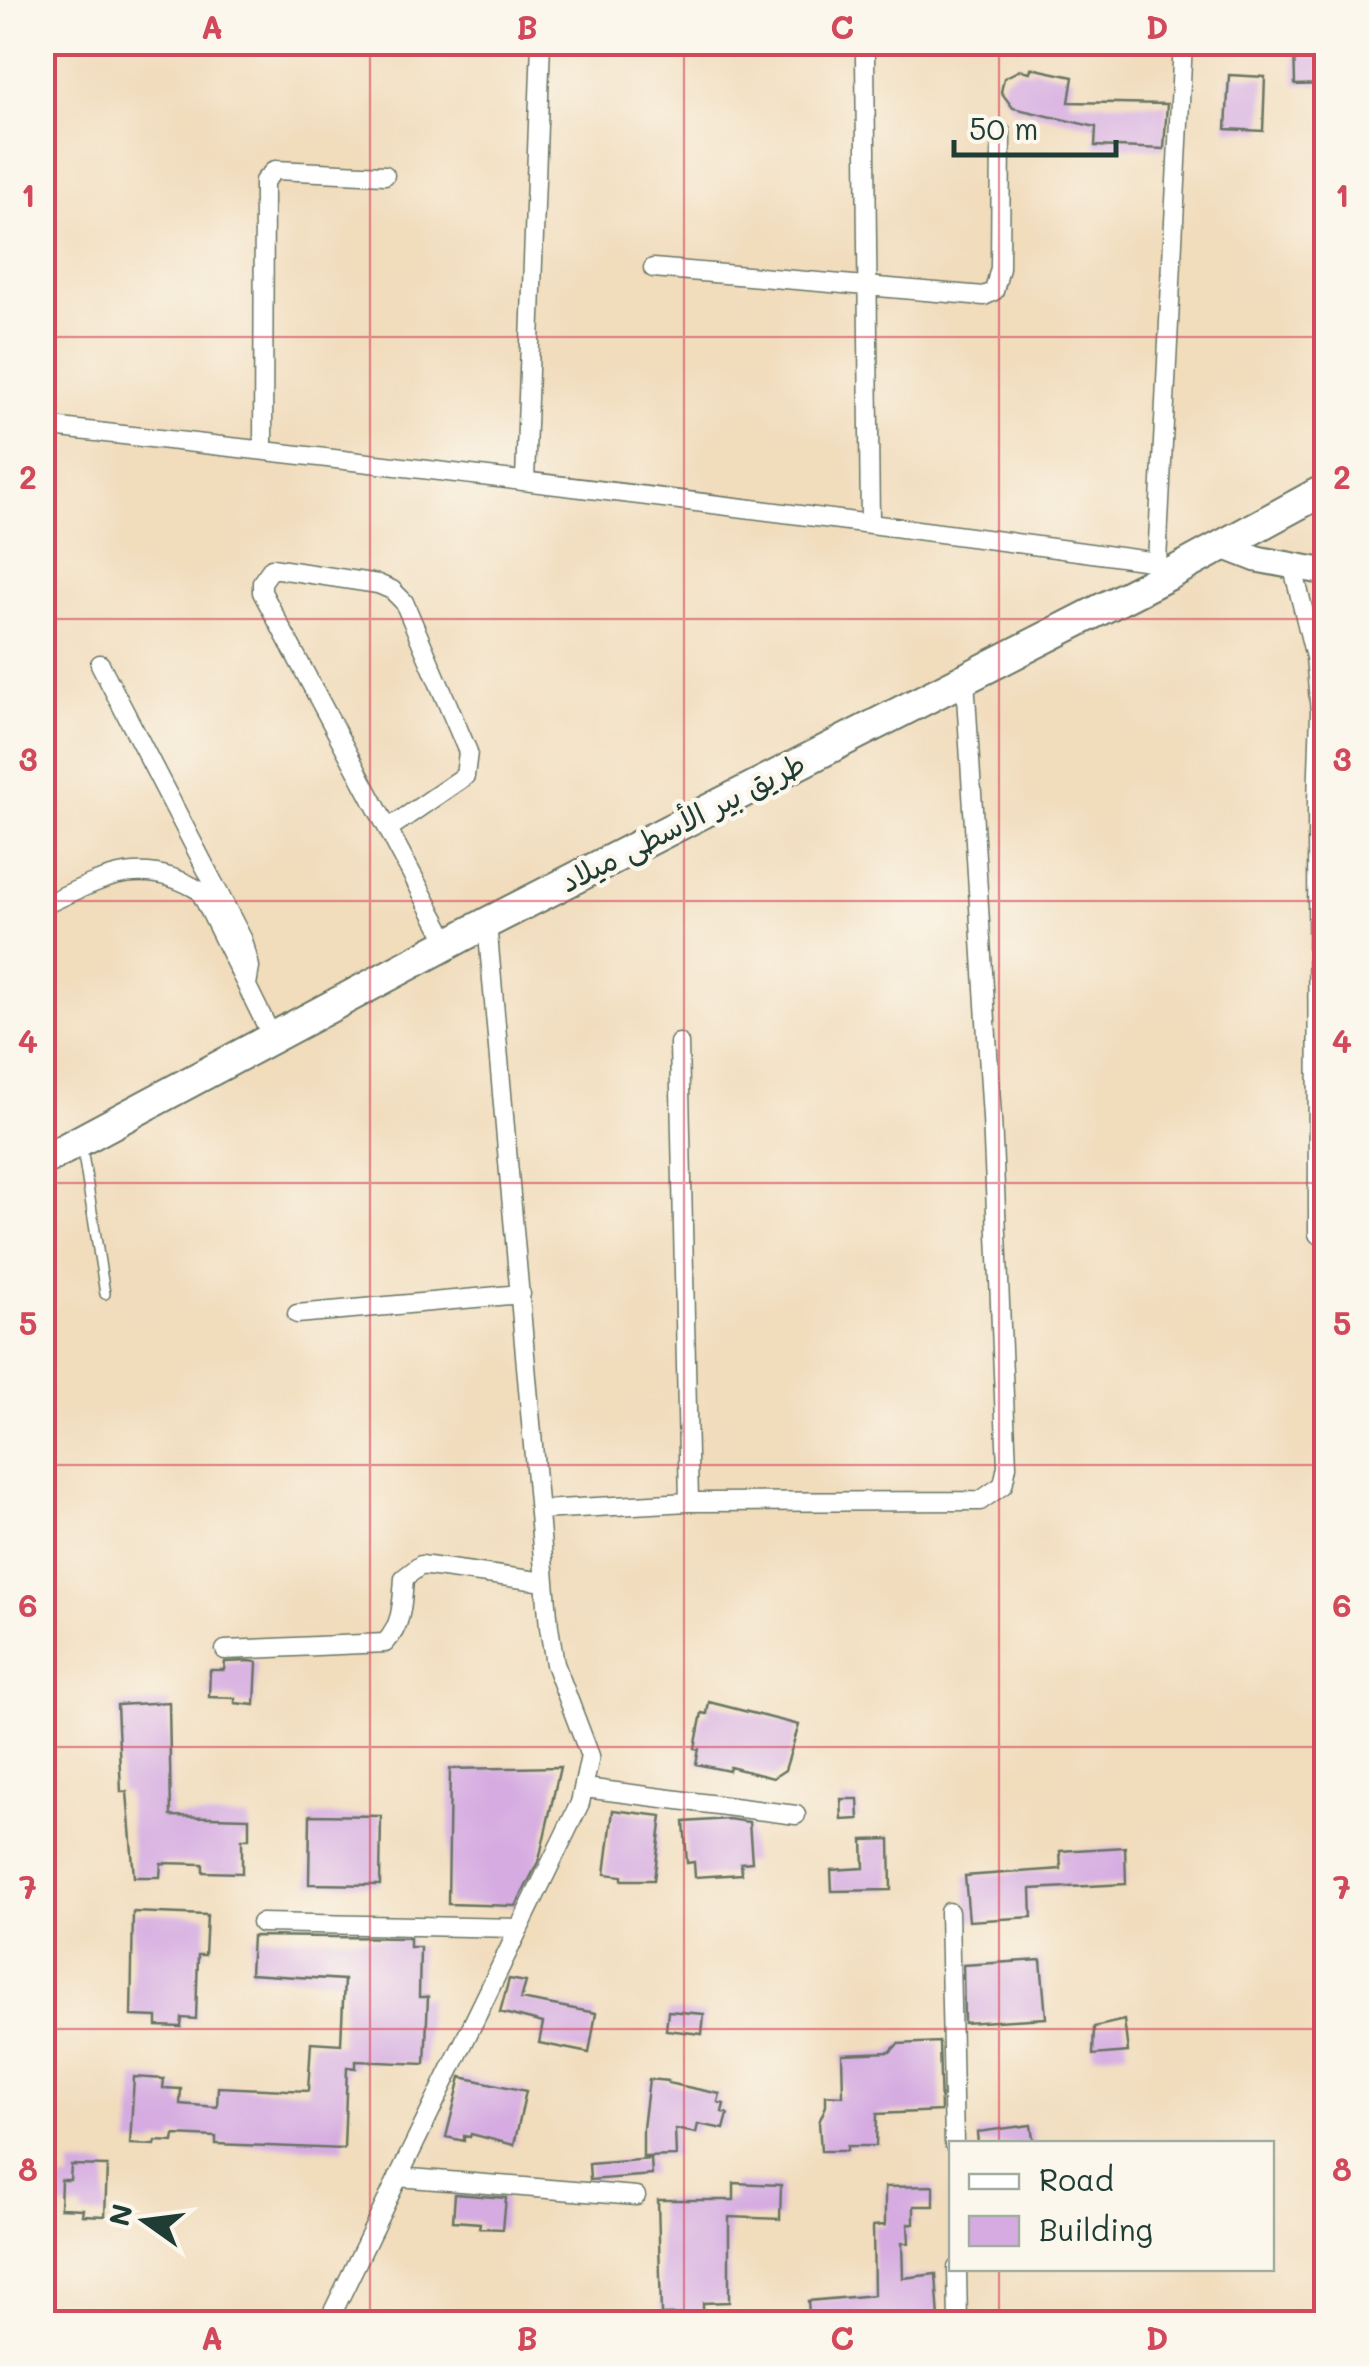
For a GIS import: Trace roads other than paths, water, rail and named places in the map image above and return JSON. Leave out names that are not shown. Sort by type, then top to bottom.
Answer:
[{"type":"main road","name":"طريق بير الأسطى ميلاد","points":[[42,1161],[487,923],[966,678],[1163,568],[1220,545],[1326,489]]},
{"type":"main road","points":[[1220,545],[1293,568],[1326,572]]},
{"type":"street","points":[[525,480],[540,42]]},
{"type":"street","points":[[42,426],[870,523],[1163,568],[1183,42]]},
{"type":"street","points":[[864,58],[870,523]]},
{"type":"street","points":[[653,268],[984,296],[994,291],[1000,268],[1001,132]]},
{"type":"street","points":[[263,450],[264,182],[275,170],[385,175]]},
{"type":"street","points":[[388,829],[465,776],[468,752],[404,602],[392,590],[378,584],[272,568],[262,582],[262,592],[449,944]]},
{"type":"street","points":[[1293,568],[1323,688],[1318,1234]]},
{"type":"street","points":[[100,664],[243,940],[250,967],[247,984]]},
{"type":"street","points":[[540,1510],[688,1502],[980,1501],[1004,1486],[1007,1466],[992,1118],[966,678]]},
{"type":"street","points":[[42,906],[106,877],[152,872],[178,877],[200,891],[273,1040]]},
{"type":"street","points":[[326,2324],[519,1928],[584,1788],[590,1756],[555,1664],[487,923]]},
{"type":"street","points":[[679,1042],[688,1502]]},
{"type":"street","points":[[297,1314],[520,1294]]},
{"type":"street","points":[[224,1650],[386,1643],[400,1617],[404,1578],[421,1565],[545,1582]]},
{"type":"street","points":[[584,1788],[796,1815]]},
{"type":"street","points":[[42,1815],[43,1865]]},
{"type":"street","points":[[949,1912],[954,2141]]},
{"type":"street","points":[[261,1923],[519,1928]]},
{"type":"street","points":[[398,2177],[636,2196]]},
{"type":"street","points":[[957,2271],[958,2324]]},
{"type":"lane","points":[[81,1141],[105,1294]]}]
